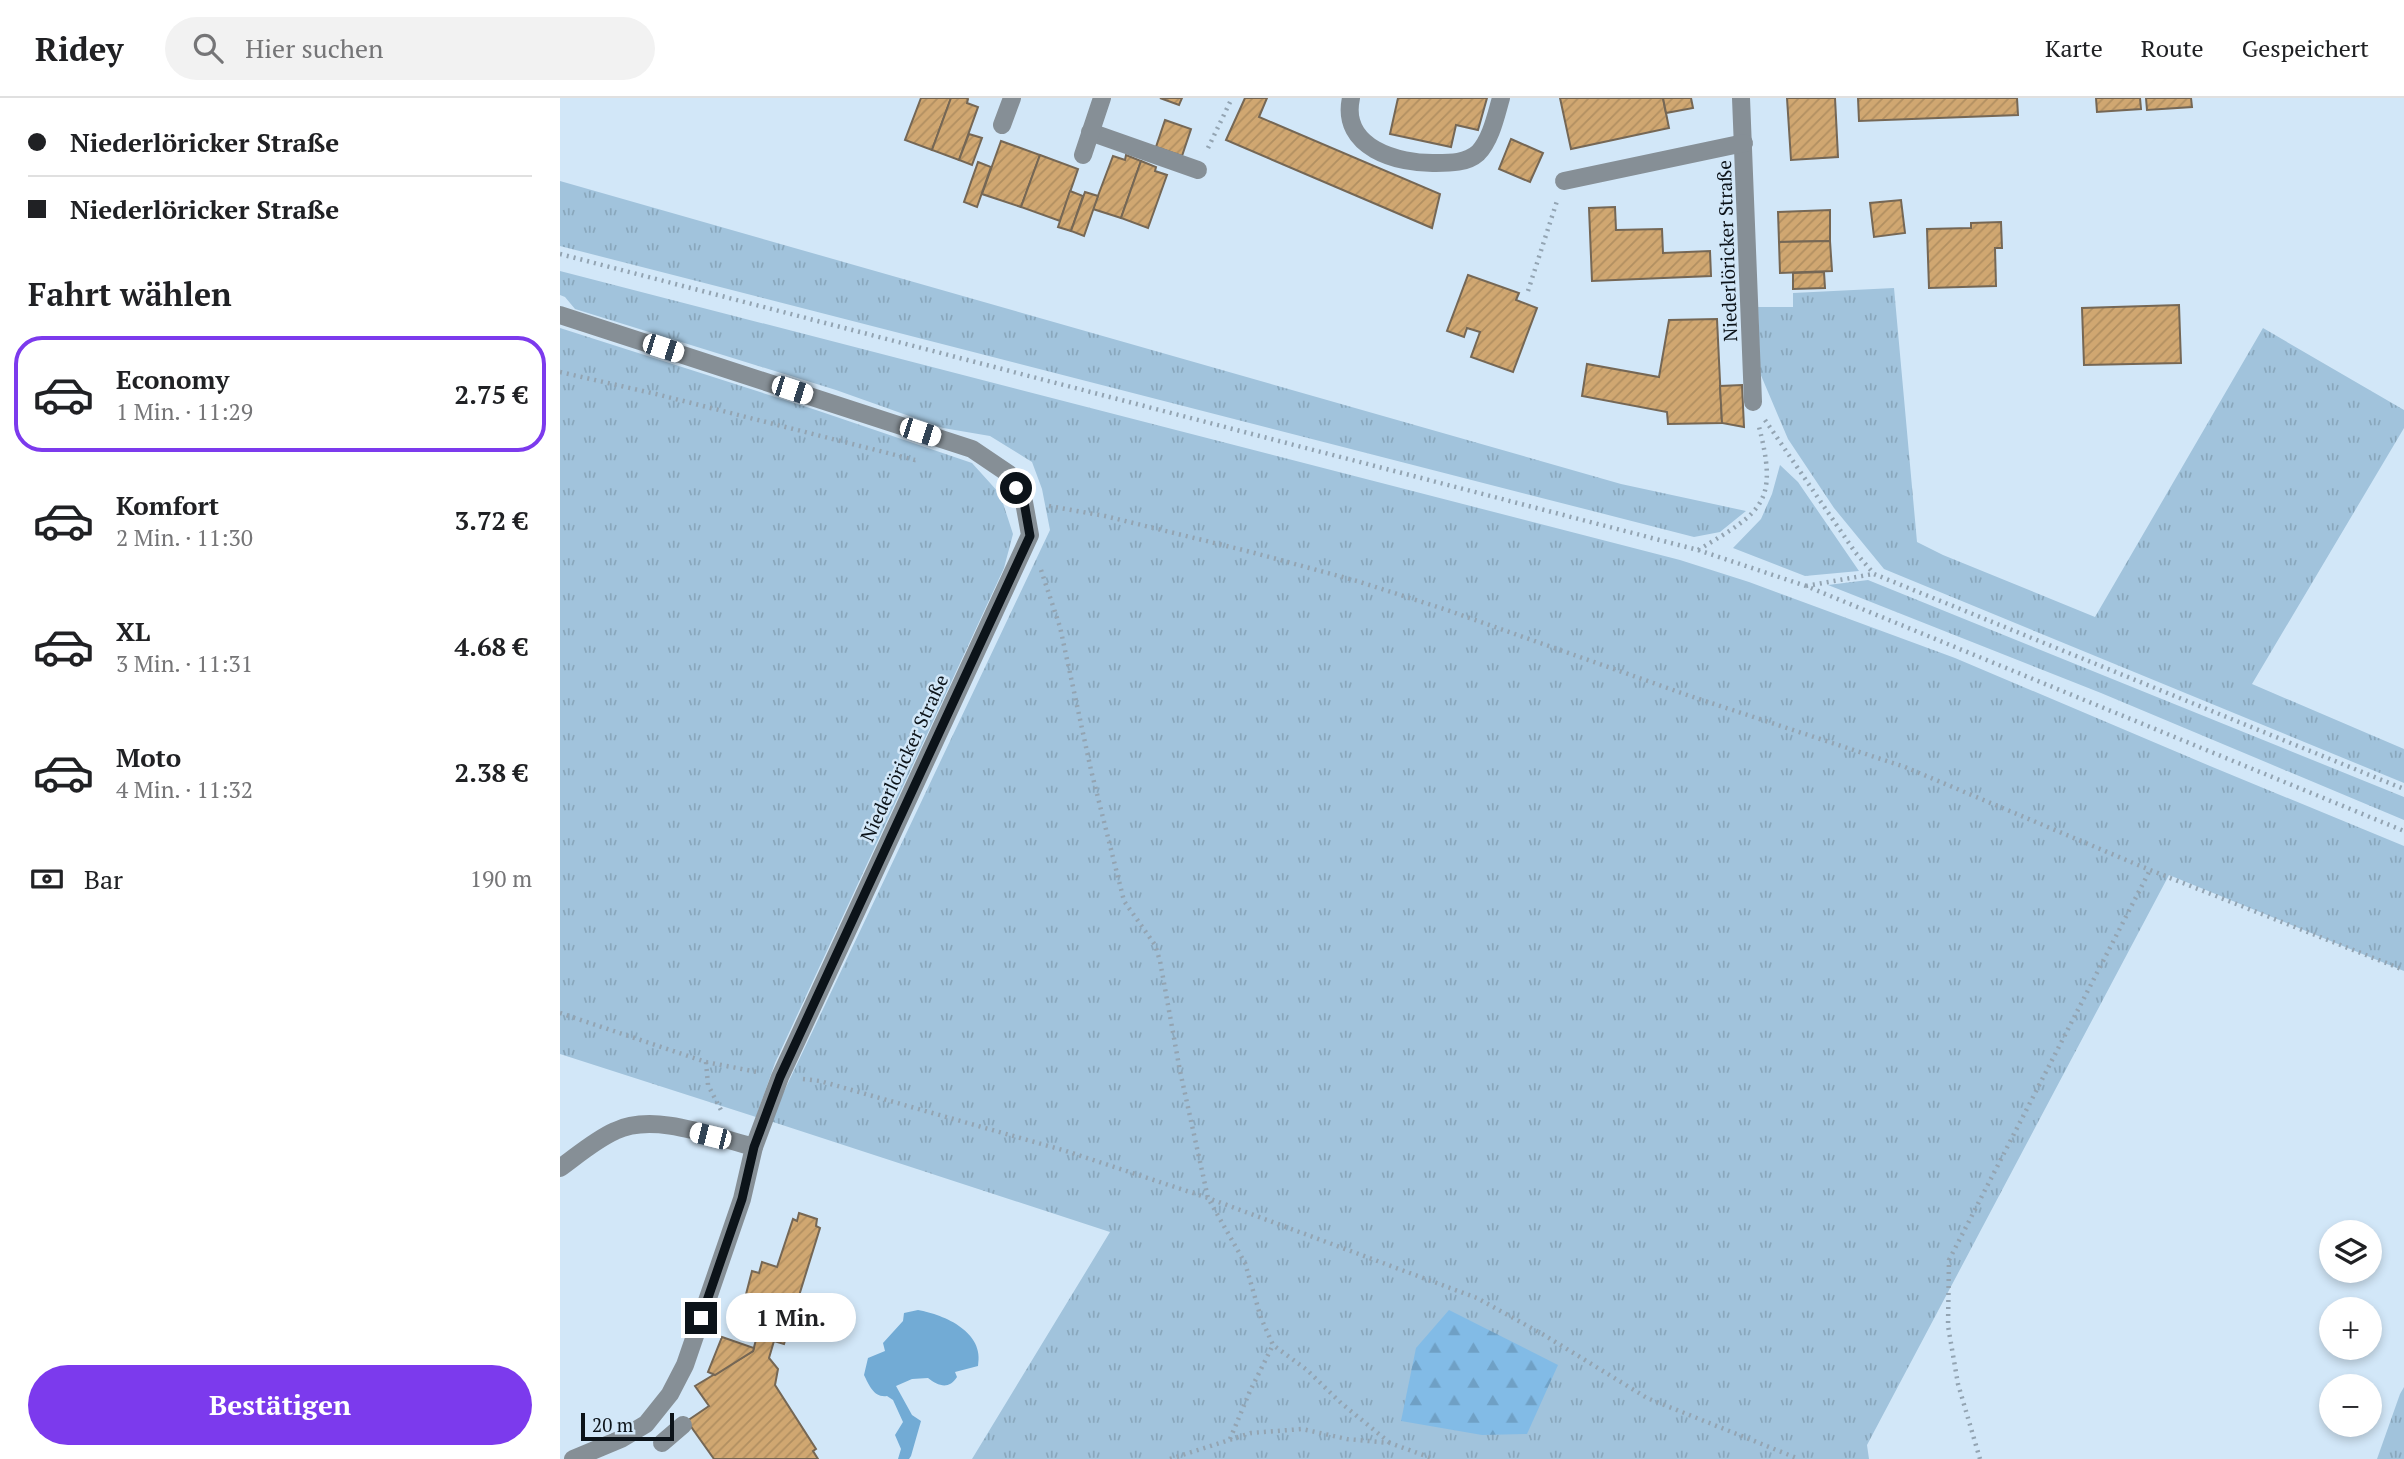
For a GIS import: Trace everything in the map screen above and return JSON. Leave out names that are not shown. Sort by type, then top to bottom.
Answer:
[{"type":"street","points":[[1083,155],[1102,98]]},
{"type":"street","points":[[1350,98],[1348,111],[1356,133],[1371,148],[1392,158],[1423,163],[1465,161],[1478,153],[1490,132],[1502,98]]},
{"type":"street","name":"Niederlöricker Straße","points":[[1741,98],[1753,402]]},
{"type":"street","points":[[1002,125],[1007,99]]},
{"type":"street","points":[[1090,132],[1198,170]]},
{"type":"street","points":[[1564,181],[1744,143]]},
{"type":"street","points":[[560,315],[972,449],[1009,474],[1024,502],[1030,536]]},
{"type":"street","name":"Niederlöricker Straße","points":[[573,1459],[621,1439],[646,1424],[670,1394],[685,1365],[742,1199],[755,1143],[780,1077],[1030,536]]},
{"type":"street","points":[[560,1168],[617,1130],[647,1124],[666,1125],[755,1143]]},
{"type":"street","points":[[662,1443],[684,1424]]},
{"type":"path","points":[[1198,170],[1232,98]]},
{"type":"path","points":[[1528,291],[1564,181]]},
{"type":"path","points":[[560,254],[1698,550],[1806,586],[2404,831]]},
{"type":"path","points":[[560,373],[656,394],[915,460],[926,457]]},
{"type":"path","points":[[1698,550],[1736,528],[1758,509],[1767,486],[1768,459],[1753,402]]},
{"type":"path","points":[[1753,402],[1855,552],[1874,574],[2404,789]]},
{"type":"path","points":[[1024,502],[1105,516],[1238,549],[1421,601],[1677,692],[1905,767],[2150,870],[2404,970]]},
{"type":"path","points":[[1030,536],[1060,627],[1091,770],[1124,901],[1155,945],[1160,961],[1180,1071],[1208,1198],[1245,1263],[1261,1318],[1273,1345],[1307,1370],[1341,1403],[1390,1443]]},
{"type":"path","points":[[1806,586],[1874,574]]},
{"type":"path","points":[[1980,1459],[1958,1384],[1948,1326],[1948,1260],[2150,870]]},
{"type":"path","points":[[560,1013],[706,1062],[780,1077],[820,1081],[1066,1151],[1208,1198],[1477,1298],[1647,1398],[1799,1459]]},
{"type":"path","points":[[706,1062],[708,1085],[724,1117],[755,1143]]},
{"type":"path","points":[[1230,1440],[1273,1345]]},
{"type":"path","points":[[1170,1459],[1251,1433],[1302,1429],[1390,1443],[1434,1459]]},
{"type":"green space","points":[[560,181],[1621,484],[1746,511],[1720,532],[1694,537],[560,246]]},
{"type":"green space","points":[[560,271],[1680,560],[1749,582],[1955,658],[2404,846],[2404,971],[2169,875],[1867,1445],[1869,1459],[972,1459],[1110,1232],[770,1121],[1050,530],[1042,489],[1032,462],[990,436],[943,428],[836,390],[575,309],[560,295]]},
{"type":"green space","points":[[1894,288],[1917,542],[2095,617],[2263,328],[2404,410],[2404,428],[2252,684],[2404,749],[2404,783],[1884,569],[1834,508],[1788,439],[1760,373],[1758,307],[1793,307],[1793,293]]},
{"type":"green space","points":[[560,328],[972,463],[1000,494],[1013,534],[1004,568],[775,1063],[756,1117],[560,1054]]},
{"type":"green space","points":[[1780,465],[1798,482],[1859,571],[1805,576],[1733,548],[1761,519]]},
{"type":"green space","points":[[1868,580],[2404,797],[2404,820],[2101,693],[1828,585]]},
{"type":"green space","points":[[1449,1310],[1558,1365],[1527,1434],[1482,1435],[1401,1421],[1416,1348]]},
{"type":"green space","points":[[2404,1387],[2404,1459],[2377,1459],[2400,1394]]},
{"type":"shaded area","points":[[918,1310],[940,1316],[961,1327],[975,1344],[979,1354],[978,1366],[955,1372],[957,1377],[947,1385],[939,1385],[928,1378],[912,1379],[896,1386],[912,1415],[921,1421],[911,1456],[909,1459],[898,1459],[901,1449],[895,1435],[903,1422],[893,1400],[875,1393],[864,1375],[868,1358],[885,1351],[883,1343],[903,1321],[904,1313]]},
{"type":"building","points":[[921,98],[951,98],[932,150],[905,140]]},
{"type":"building","points":[[951,98],[966,98],[967,103],[978,107],[959,160],[932,150]]},
{"type":"building","points":[[1160,98],[1182,98],[1179,105]]},
{"type":"building","points":[[1245,98],[1267,98],[1259,117],[1440,194],[1432,228],[1226,140]]},
{"type":"building","points":[[1398,98],[1487,98],[1478,130],[1456,125],[1451,147],[1390,134]]},
{"type":"building","points":[[1560,98],[1663,98],[1669,128],[1571,149]]},
{"type":"building","points":[[1663,98],[1691,98],[1693,108],[1666,113]]},
{"type":"building","points":[[1787,98],[1835,98],[1838,157],[1791,160]]},
{"type":"building","points":[[1858,98],[2017,98],[2018,115],[1859,121]]},
{"type":"building","points":[[2096,98],[2140,98],[2141,109],[2097,112]]},
{"type":"building","points":[[2146,98],[2191,98],[2192,107],[2147,110]]},
{"type":"building","points":[[1165,120],[1191,129],[1182,156],[1156,147]]},
{"type":"building","points":[[969,134],[982,138],[972,165],[959,160]]},
{"type":"building","points":[[1511,139],[1543,153],[1530,182],[1499,169]]},
{"type":"building","points":[[1001,141],[1040,155],[1021,207],[982,194]]},
{"type":"building","points":[[1040,155],[1078,169],[1060,221],[1021,207]]},
{"type":"building","points":[[1126,155],[1141,161],[1121,218],[1093,209],[1113,156],[1125,160]]},
{"type":"building","points":[[1141,161],[1156,167],[1155,171],[1167,175],[1148,228],[1121,218]]},
{"type":"building","points":[[978,162],[991,167],[977,207],[964,202]]},
{"type":"building","points":[[1070,191],[1083,196],[1071,231],[1058,227]]},
{"type":"building","points":[[1085,192],[1098,196],[1084,236],[1071,231]]},
{"type":"building","points":[[1901,200],[1905,233],[1874,237],[1870,203]]},
{"type":"building","points":[[1615,207],[1616,230],[1662,229],[1663,253],[1710,251],[1711,276],[1592,281],[1589,208]]},
{"type":"building","points":[[1830,210],[1830,241],[1779,242],[1778,212]]},
{"type":"building","points":[[2001,222],[2002,248],[1995,248],[1996,286],[1929,288],[1927,229],[1971,228],[1971,223]]},
{"type":"building","points":[[1830,241],[1832,271],[1780,273],[1779,242]]},
{"type":"building","points":[[1824,272],[1825,288],[1793,289],[1793,273]]},
{"type":"building","points":[[1468,275],[1519,293],[1516,300],[1537,308],[1513,372],[1471,357],[1480,332],[1467,328],[1464,337],[1447,331]]},
{"type":"building","points":[[2179,305],[2181,363],[2084,365],[2082,308]]},
{"type":"building","points":[[1717,319],[1722,423],[1668,424],[1667,412],[1582,396],[1587,364],[1659,377],[1669,320]]},
{"type":"building","points":[[1742,385],[1744,427],[1722,423],[1720,386]]},
{"type":"building","points":[[799,1213],[817,1219],[816,1226],[820,1228],[784,1344],[774,1341],[769,1358],[778,1369],[775,1385],[816,1449],[813,1451],[818,1459],[714,1459],[687,1421],[709,1406],[695,1386],[753,1351],[757,1336],[737,1329],[752,1271],[759,1273],[762,1262],[777,1267],[793,1219],[797,1221]]},
{"type":"building","points":[[722,1337],[754,1348],[715,1375],[708,1372]]},
{"type":"route","points":[[701,1318],[742,1199],[754,1147],[780,1077],[1030,536],[1024,502],[1016,488]]}]
